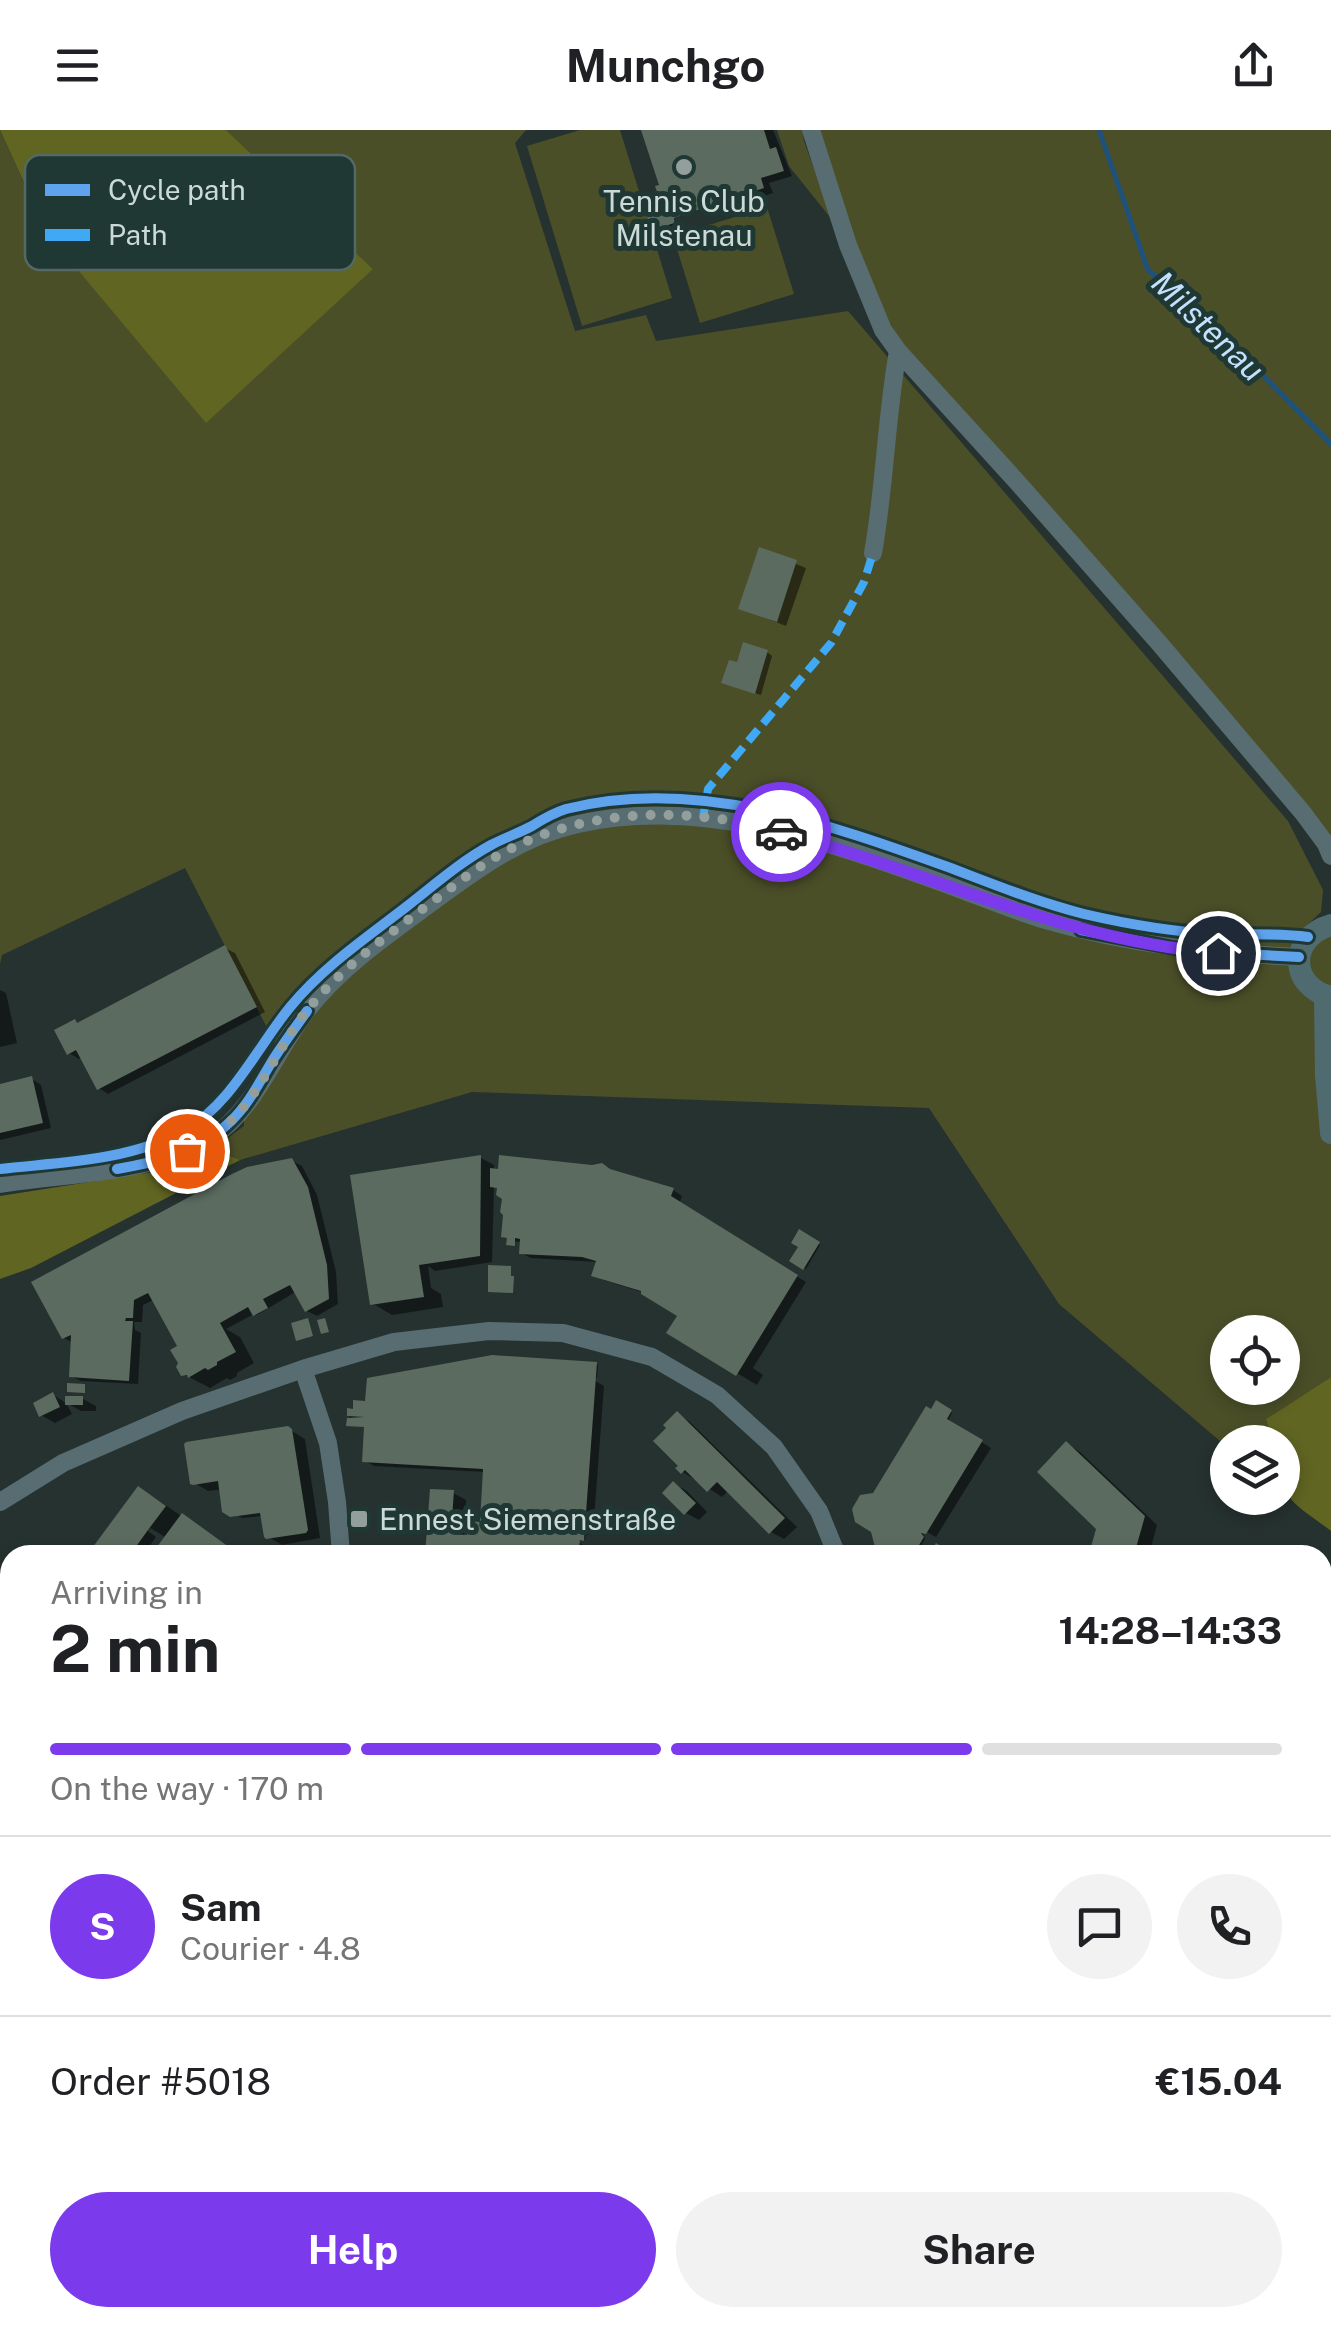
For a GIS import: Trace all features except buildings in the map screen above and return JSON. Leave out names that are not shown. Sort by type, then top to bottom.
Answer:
[{"type":"main road","points":[[1331,926],[1310,936],[1299,958],[1305,981],[1328,997],[1326,1074],[1331,1134]]},
{"type":"street","points":[[811,130],[862,280],[883,330],[898,351],[1159,643],[1303,813],[1331,856]]},
{"type":"street","points":[[873,553],[898,351]]},
{"type":"street","points":[[0,1184],[159,1161],[214,1136],[244,1107],[308,1010],[339,976],[395,929],[482,865],[512,848],[574,824],[605,818],[671,816],[761,826],[898,868],[1044,920],[1106,936],[1188,951],[1299,958]]},
{"type":"street","points":[[0,1502],[63,1463],[182,1411],[303,1369],[394,1342],[489,1331],[563,1332],[652,1357],[717,1395],[774,1447],[819,1511],[833,1545]]},
{"type":"street","points":[[303,1369],[328,1443],[341,1545]]},
{"type":"green space","points":[[0,130],[25,185],[25,270],[355,270],[373,269],[355,252],[355,155],[252,155],[226,130],[526,130],[515,143],[575,331],[646,315],[656,341],[848,311],[1288,821],[1323,890],[1321,912],[1292,939],[1331,923],[1331,1377],[1300,1397],[1300,1315],[1210,1315],[1210,1405],[1288,1405],[1266,1419],[1268,1425],[1210,1425],[1210,1433],[1059,1304],[929,1108],[472,1092],[240,1160],[223,1153],[220,1144],[244,1126],[244,1107],[279,1051],[185,868],[2,955],[0,964]]},
{"type":"green space","points":[[0,130],[226,130],[252,155],[25,155],[25,185]]},
{"type":"green space","points":[[580,130],[620,130],[672,298],[582,326],[527,146]]},
{"type":"green space","points":[[777,130],[802,130],[833,221],[789,166]]},
{"type":"green space","points":[[811,130],[1331,130],[1331,856],[898,351]]},
{"type":"green space","points":[[767,207],[794,294],[700,323],[673,236]]},
{"type":"green space","points":[[355,252],[373,269],[206,423],[78,270],[355,270]]},
{"type":"green space","points":[[220,1144],[223,1153],[240,1160],[31,1268],[0,1279],[0,1196],[153,1172],[190,1162]]},
{"type":"green space","points":[[1331,1377],[1331,1531],[1300,1508],[1300,1425],[1268,1425],[1266,1419],[1288,1405],[1300,1405],[1300,1397]]},
{"type":"waterway","name":"Milstenau","points":[[1099,130],[1148,270],[1225,337],[1331,444]]},
{"type":"marked path","points":[[703,818],[708,789],[831,643],[864,582],[873,553]]},
{"type":"cycle path","points":[[0,1169],[118,1154],[184,1131],[201,1120],[230,1090],[291,1006],[317,978],[447,874],[491,845],[557,812],[614,800],[663,798],[711,802],[808,821],[1049,904],[1117,921],[1201,933],[1308,937]]},
{"type":"cycle path","points":[[1081,930],[1189,951],[1299,957]]},
{"type":"cycle path","points":[[117,1169],[178,1154],[219,1132],[248,1101],[307,1011]]},
{"type":"way so far","points":[[187,1151],[214,1136],[244,1107],[308,1010],[339,976],[395,929],[482,865],[512,848],[574,824],[638,816],[732,821],[781,832]]},
{"type":"place","name":"Tennis Club Milstenau","points":[[684,167]]},
{"type":"place","name":"Ennest Siemenstraße","points":[[359,1519]]},
{"type":"route","points":[[781,832],[1044,920],[1106,936],[1218,953]]}]
